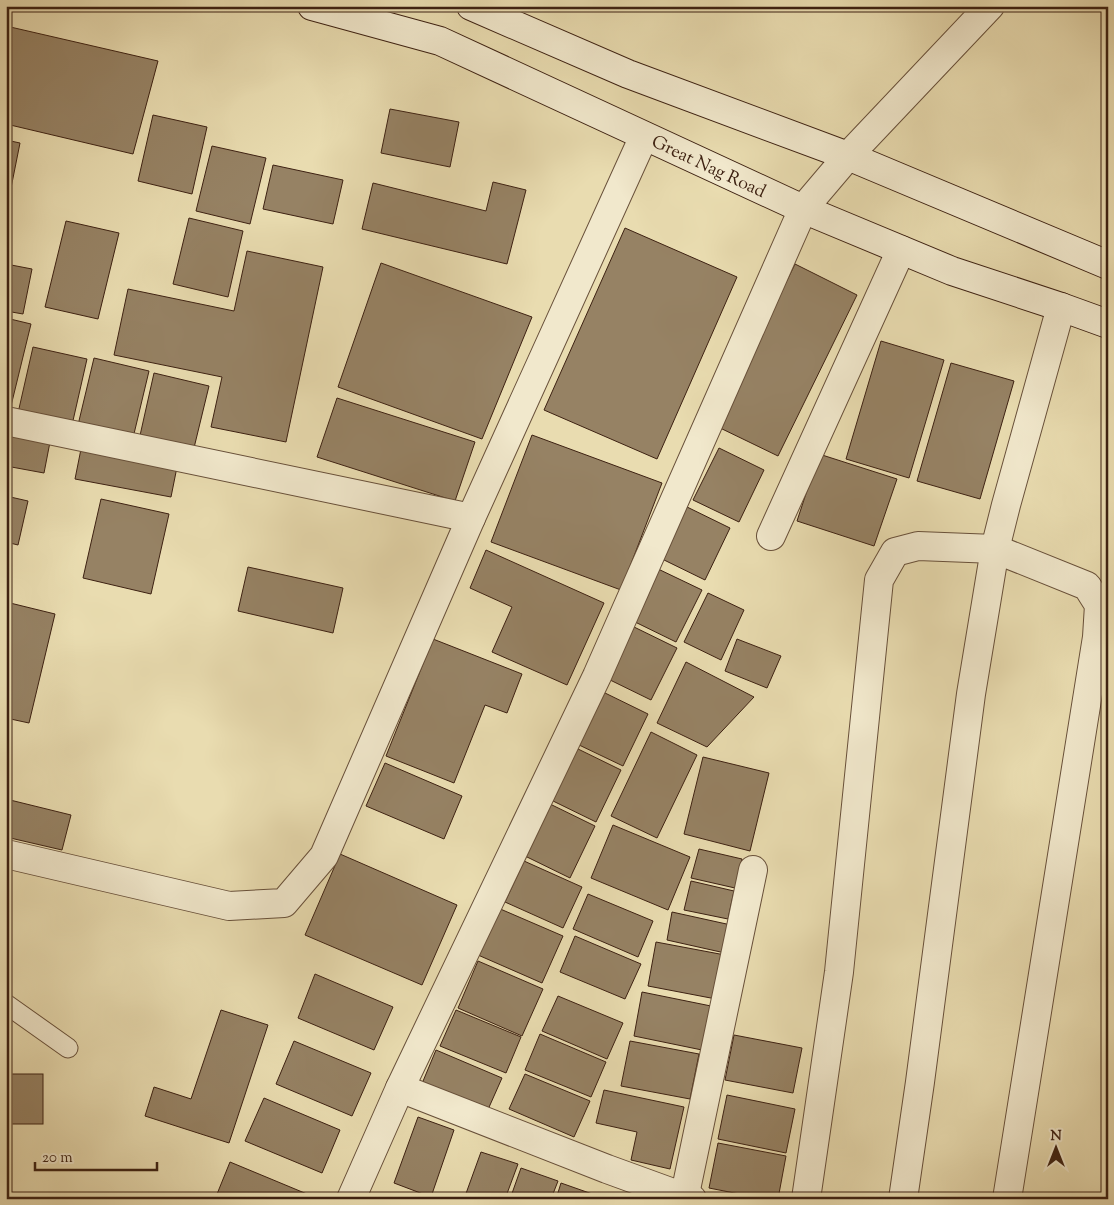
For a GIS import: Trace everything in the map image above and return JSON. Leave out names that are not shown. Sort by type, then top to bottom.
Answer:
[{"type":"street","name":"Great Nag Road","points":[[312,6],[440,41],[803,209],[952,270],[1108,324]]},
{"type":"street","points":[[471,6],[628,74],[848,156],[1108,265]]},
{"type":"street","points":[[351,1199],[400,1088],[596,676],[803,209],[848,156],[990,6]]},
{"type":"street","points":[[6,854],[230,906],[284,903],[324,856],[471,518],[644,136]]},
{"type":"street","points":[[771,536],[901,250]]},
{"type":"street","points":[[903,1199],[971,694],[995,549],[1061,307]]},
{"type":"street","points":[[6,421],[471,518]]},
{"type":"street","points":[[806,1199],[839,972],[879,580],[895,552],[918,546],[995,549],[1087,586],[1099,605],[1097,637],[1007,1199]]},
{"type":"street","points":[[400,1088],[607,1169],[687,1198],[753,870]]},
{"type":"lane","points":[[6,1004],[68,1048]]},
{"type":"building","points":[[6,26],[158,61],[133,154],[6,124]]},
{"type":"building","points":[[390,109],[459,122],[450,167],[381,153]]},
{"type":"building","points":[[153,115],[207,127],[192,194],[138,181]]},
{"type":"building","points":[[6,140],[20,143],[11,188],[6,187]]},
{"type":"building","points":[[212,146],[266,158],[250,224],[196,211]]},
{"type":"building","points":[[273,165],[343,180],[333,224],[263,209]]},
{"type":"building","points":[[493,182],[526,190],[507,264],[362,229],[373,183],[486,211]]},
{"type":"building","points":[[189,218],[243,231],[228,297],[173,284]]},
{"type":"building","points":[[66,221],[119,233],[98,319],[45,307]]},
{"type":"building","points":[[625,228],[737,277],[657,459],[544,410]]},
{"type":"building","points":[[247,251],[323,267],[286,442],[211,427],[222,377],[114,355],[128,289],[234,311]]},
{"type":"building","points":[[381,263],[532,317],[482,439],[338,387]]},
{"type":"building","points":[[6,264],[32,269],[23,314],[6,311]]},
{"type":"building","points":[[795,264],[857,295],[778,456],[716,426]]},
{"type":"building","points":[[6,318],[31,324],[10,410],[6,409]]},
{"type":"building","points":[[881,341],[944,360],[909,478],[846,459]]},
{"type":"building","points":[[33,347],[87,359],[72,425],[18,413]]},
{"type":"building","points":[[94,358],[149,371],[133,438],[78,425]]},
{"type":"building","points":[[951,363],[1014,381],[980,499],[917,481]]},
{"type":"building","points":[[154,373],[209,386],[193,452],[139,440]]},
{"type":"building","points":[[337,398],[475,442],[455,501],[317,457]]},
{"type":"building","points":[[6,434],[50,442],[44,473],[6,466]]},
{"type":"building","points":[[532,435],[662,483],[621,590],[491,542]]},
{"type":"building","points":[[719,448],[764,470],[739,522],[693,500]]},
{"type":"building","points":[[81,449],[177,467],[171,497],[75,479]]},
{"type":"building","points":[[819,454],[897,479],[874,546],[797,521]]},
{"type":"building","points":[[6,496],[28,501],[18,545],[6,542]]},
{"type":"building","points":[[101,499],[169,514],[151,594],[83,578]]},
{"type":"building","points":[[685,506],[730,528],[705,580],[660,558]]},
{"type":"building","points":[[486,550],[604,603],[567,685],[492,652],[512,607],[470,588]]},
{"type":"building","points":[[248,567],[343,588],[333,633],[238,611]]},
{"type":"building","points":[[656,568],[702,590],[676,642],[631,620]]},
{"type":"building","points":[[708,593],[744,610],[721,660],[684,642]]},
{"type":"building","points":[[6,602],[55,614],[29,723],[6,718]]},
{"type":"building","points":[[632,626],[677,648],[651,700],[606,678]]},
{"type":"building","points":[[433,639],[522,674],[507,713],[485,705],[454,783],[386,756]]},
{"type":"building","points":[[737,639],[781,656],[767,688],[725,671]]},
{"type":"building","points":[[686,662],[754,697],[707,747],[657,723]]},
{"type":"building","points":[[603,692],[648,714],[623,766],[577,744]]},
{"type":"building","points":[[651,732],[697,755],[657,838],[611,816]]},
{"type":"building","points":[[576,748],[621,770],[596,822],[551,800]]},
{"type":"building","points":[[703,757],[769,773],[750,851],[684,834]]},
{"type":"building","points":[[385,763],[462,796],[444,839],[366,806]]},
{"type":"building","points":[[6,799],[71,815],[62,850],[6,837]]},
{"type":"building","points":[[550,804],[595,826],[570,878],[525,856]]},
{"type":"building","points":[[613,825],[690,857],[668,910],[591,878]]},
{"type":"building","points":[[699,849],[742,859],[735,888],[691,878]]},
{"type":"building","points":[[340,854],[457,905],[422,985],[305,935]]},
{"type":"building","points":[[524,861],[582,887],[563,928],[505,902]]},
{"type":"building","points":[[691,881],[734,891],[728,919],[684,910]]},
{"type":"building","points":[[588,894],[653,921],[638,957],[573,929]]},
{"type":"building","points":[[498,908],[563,936],[542,983],[478,955]]},
{"type":"building","points":[[672,912],[731,925],[725,953],[667,940]]},
{"type":"building","points":[[575,936],[641,964],[625,999],[560,972]]},
{"type":"building","points":[[656,942],[725,955],[716,999],[648,986]]},
{"type":"building","points":[[478,961],[543,989],[522,1036],[458,1008]]},
{"type":"building","points":[[315,974],[393,1007],[374,1050],[298,1018]]},
{"type":"building","points":[[642,992],[711,1006],[702,1050],[634,1036]]},
{"type":"building","points":[[558,996],[623,1023],[607,1059],[542,1031]]},
{"type":"building","points":[[221,1010],[268,1025],[229,1143],[145,1116],[154,1087],[191,1099]]},
{"type":"building","points":[[456,1010],[521,1037],[506,1073],[440,1046]]},
{"type":"building","points":[[540,1034],[606,1062],[591,1097],[525,1070]]},
{"type":"building","points":[[734,1035],[802,1048],[793,1093],[725,1080]]},
{"type":"building","points":[[294,1041],[371,1073],[352,1116],[276,1084]]},
{"type":"building","points":[[630,1041],[699,1054],[690,1099],[621,1086]]},
{"type":"building","points":[[436,1050],[502,1078],[486,1114],[421,1086]]},
{"type":"building","points":[[6,1074],[43,1074],[43,1124],[6,1124]]},
{"type":"building","points":[[525,1074],[590,1101],[574,1137],[509,1109]]},
{"type":"building","points":[[604,1090],[684,1107],[670,1169],[631,1160],[637,1132],[596,1123]]},
{"type":"building","points":[[727,1095],[795,1109],[786,1153],[718,1139]]},
{"type":"building","points":[[264,1098],[340,1130],[322,1173],[245,1141]]},
{"type":"building","points":[[418,1117],[454,1130],[431,1197],[394,1183]]},
{"type":"building","points":[[718,1143],[786,1156],[778,1199],[765,1199],[709,1188]]},
{"type":"building","points":[[481,1152],[518,1164],[505,1199],[464,1199]]},
{"type":"building","points":[[230,1162],[307,1194],[305,1199],[215,1199]]},
{"type":"building","points":[[521,1168],[558,1181],[551,1199],[510,1199]]},
{"type":"building","points":[[561,1183],[598,1196],[598,1199],[556,1199]]}]
